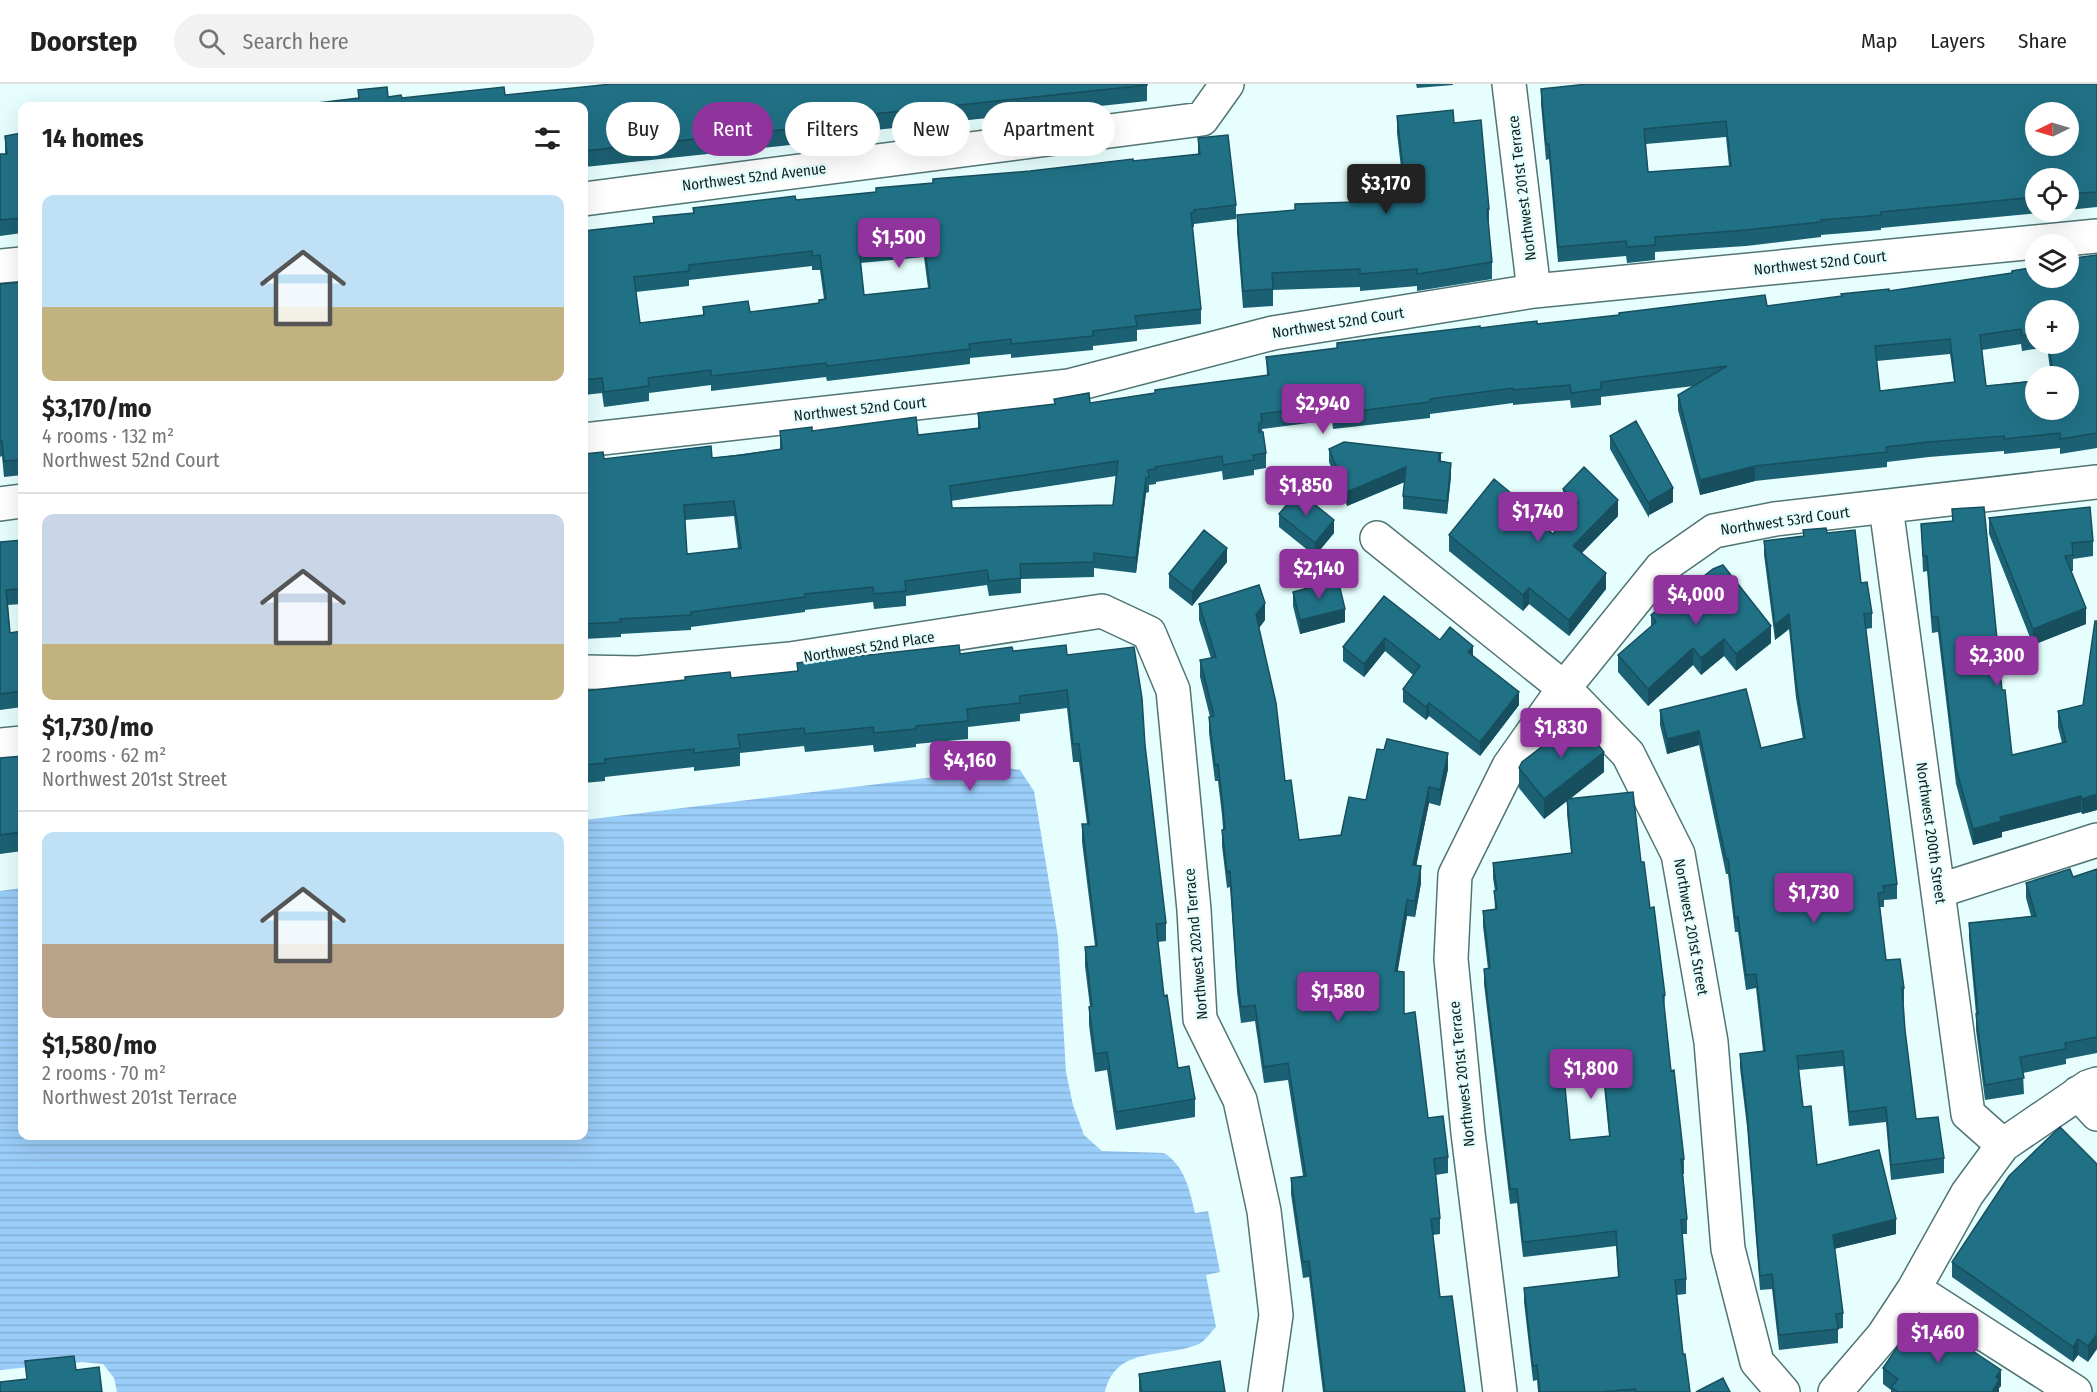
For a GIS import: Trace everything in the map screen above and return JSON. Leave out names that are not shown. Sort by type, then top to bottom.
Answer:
[{"type":"street","name":"Northwest 52nd Avenue","points":[[588,198],[1202,119],[1227,84]]},
{"type":"street","name":"Northwest 201st Terrace","points":[[1509,84],[1534,291]]},
{"type":"street","name":"Northwest 52nd Court","points":[[588,440],[1069,386],[1273,333],[1534,291],[2097,236]]},
{"type":"street","points":[[0,266],[18,264]]},
{"type":"street","name":"Northwest 53rd Court","points":[[1509,766],[1564,688],[1661,568],[1714,531],[1775,519],[2097,482]]},
{"type":"street","points":[[0,504],[18,502]]},
{"type":"street","name":"Northwest 200th Street","points":[[1886,507],[1968,1114],[2003,1145]]},
{"type":"street","name":"Northwest 201st Street","points":[[1377,538],[1564,688],[1628,754],[1678,854],[1711,1042],[1728,1249],[1757,1362],[1784,1392]]},
{"type":"street","name":"Northwest 52nd Place","points":[[588,672],[638,673],[790,659],[1102,611],[1149,633]]},
{"type":"street","name":"Northwest 202nd Terrace","points":[[1149,633],[1173,690],[1194,910],[1200,1019],[1240,1100],[1264,1211],[1276,1315],[1265,1392]]},
{"type":"street","points":[[0,746],[18,744]]},
{"type":"street","name":"Northwest 201st Terrace","points":[[1500,1392],[1468,1132],[1451,959],[1455,875],[1509,766]]},
{"type":"street","points":[[1938,891],[2097,840]]},
{"type":"street","points":[[1835,1392],[1883,1336],[1914,1289],[1967,1194],[2003,1145],[2091,1097]]},
{"type":"street","points":[[1914,1289],[2075,1392]]},
{"type":"water","points":[[1008,768],[1020,770],[1034,791],[1058,937],[1066,1072],[1073,1105],[1084,1135],[1102,1151],[1164,1153],[1171,1158],[1182,1172],[1189,1188],[1195,1213],[1208,1211],[1220,1272],[1206,1275],[1216,1327],[1199,1344],[1130,1360],[1119,1367],[1111,1377],[1105,1392],[117,1392],[114,1378],[103,1364],[82,1362],[0,1370],[0,891],[18,889],[18,1140],[588,1140],[588,820]]},
{"type":"building","points":[[612,84],[1147,84],[970,104],[970,102],[892,102],[892,112],[880,113],[880,102],[785,102],[785,130],[773,131],[773,102],[692,102],[692,140],[680,141],[680,102],[606,102],[606,149],[588,151],[588,102],[326,102],[359,98],[358,90],[387,87],[388,97],[401,95],[402,98],[504,87],[505,95]]},
{"type":"building","points":[[1588,84],[2097,84],[2097,192],[2079,193],[2079,168],[2025,168],[2025,198],[1881,212],[1881,215],[1746,230],[1655,237],[1655,245],[1627,247],[1626,241],[1558,247],[1549,144],[1546,144],[1541,89]],"holes":[[[1726,121],[1731,166],[1648,172],[1644,129]]]},
{"type":"building","points":[[1453,110],[1454,123],[1481,120],[1492,262],[1417,274],[1417,269],[1360,274],[1360,269],[1272,273],[1273,289],[1243,291],[1237,215],[1295,210],[1295,204],[1354,202],[1354,198],[1406,194],[1397,116]]},
{"type":"building","points":[[18,134],[18,218],[0,220],[0,154],[7,154],[5,136]]},
{"type":"building","points":[[1228,135],[1236,205],[1194,210],[1191,213],[1201,309],[1135,316],[1137,326],[1093,331],[1093,336],[1011,344],[1011,339],[969,344],[970,349],[827,366],[826,363],[711,376],[711,370],[648,378],[649,386],[604,392],[602,378],[588,380],[588,231],[654,223],[653,217],[694,213],[693,208],[795,196],[796,200],[876,192],[876,188],[933,183],[933,179],[1200,154],[1198,138]],"holes":[[[924,242],[930,288],[864,295],[859,248]],[[812,251],[812,256],[820,255],[826,299],[819,300],[819,303],[750,312],[748,301],[703,307],[704,315],[640,323],[634,277],[689,271],[689,265]]]},
{"type":"building","points":[[2097,255],[2097,433],[2060,439],[2060,433],[1886,447],[1887,452],[1755,466],[1700,480],[1678,395],[1727,366],[1601,382],[1601,389],[1571,393],[1570,385],[1513,390],[1513,388],[1430,399],[1430,402],[1333,414],[1332,405],[1261,414],[1262,422],[1259,423],[1259,432],[1263,432],[1266,453],[1253,455],[1254,460],[1223,465],[1222,456],[1148,470],[1149,477],[1146,478],[1136,558],[1094,553],[1094,562],[1020,564],[1021,578],[989,581],[987,570],[905,581],[906,591],[874,594],[873,587],[805,594],[805,597],[691,612],[691,615],[620,619],[621,622],[588,624],[588,454],[603,452],[604,459],[711,446],[712,458],[743,455],[782,449],[780,431],[812,427],[812,431],[916,417],[918,435],[980,428],[978,413],[1055,404],[1054,399],[1089,393],[1090,403],[1155,393],[1155,390],[1269,375],[1266,357],[1337,348],[1337,343],[1480,326],[1480,328],[1537,321],[1537,324],[1619,315],[1619,313],[1765,295],[1767,306],[1842,296],[1841,294],[1889,289],[1889,291],[2012,273],[2012,271],[2025,269],[2025,288],[2079,288],[2079,257]],"holes":[[[2025,300],[2079,300],[2079,354],[2050,354],[2052,366],[2079,366],[2079,420],[2025,420],[2025,382],[1986,386],[1980,335],[2021,329],[2022,336],[2025,336]],[[1950,339],[1955,382],[1880,391],[1875,346]],[[1118,461],[1113,505],[952,508],[950,486]],[[734,501],[741,548],[687,554],[684,505]]]},
{"type":"building","points":[[18,282],[18,460],[4,461],[2,441],[0,442],[0,284]]},
{"type":"building","points":[[1636,421],[1673,488],[1649,504],[1610,436]]},
{"type":"building","points":[[1344,442],[1441,453],[1439,461],[1451,463],[1447,501],[1403,496],[1406,467],[1347,492],[1329,449]]},
{"type":"building","points":[[1584,467],[1618,500],[1573,546],[1606,573],[1569,620],[1529,588],[1523,595],[1449,535],[1494,479],[1517,498],[1514,502],[1553,534],[1578,503],[1563,489]]},
{"type":"building","points":[[1298,491],[1334,520],[1315,543],[1279,514]]},
{"type":"building","points":[[1984,507],[2002,690],[2005,690],[2012,755],[2066,742],[2058,711],[2083,705],[2095,621],[2097,621],[2097,794],[2000,817],[2002,821],[1973,829],[1956,768],[1938,617],[1932,617],[1927,556],[1923,556],[1921,524],[1953,521],[1952,509]]},
{"type":"building","points":[[2090,507],[2093,541],[2072,543],[2073,555],[2065,556],[2086,608],[2033,629],[1989,518]]},
{"type":"building","points":[[1826,528],[1827,533],[1855,530],[1861,583],[1867,582],[1872,613],[1864,614],[1897,884],[1883,886],[1884,892],[1878,893],[1886,960],[1900,959],[1904,988],[1902,988],[1905,1030],[1916,1119],[1938,1117],[1944,1158],[1891,1165],[1886,1107],[1849,1112],[1843,1051],[1797,1056],[1803,1107],[1811,1106],[1817,1165],[1879,1150],[1896,1219],[1833,1235],[1843,1313],[1836,1314],[1838,1329],[1779,1335],[1772,1274],[1760,1276],[1740,1054],[1765,1051],[1756,974],[1746,975],[1738,917],[1735,918],[1728,859],[1726,859],[1699,731],[1667,739],[1660,710],[1746,689],[1761,748],[1805,738],[1796,683],[1789,614],[1775,625],[1764,541],[1804,536],[1803,530]]},
{"type":"building","points":[[1204,530],[1227,548],[1192,592],[1169,574]]},
{"type":"building","points":[[18,540],[18,589],[6,590],[10,633],[18,632],[18,692],[0,694],[0,542]]},
{"type":"building","points":[[1723,565],[1771,626],[1736,654],[1724,639],[1701,658],[1693,648],[1648,689],[1618,655],[1656,622],[1651,615],[1673,596],[1675,599],[1713,569]]},
{"type":"building","points":[[1338,580],[1345,609],[1300,620],[1293,592]]},
{"type":"building","points":[[1259,585],[1265,603],[1256,615],[1276,703],[1285,781],[1291,780],[1299,840],[1341,835],[1349,797],[1366,800],[1377,749],[1384,750],[1387,739],[1448,753],[1440,790],[1429,787],[1413,865],[1421,866],[1415,901],[1407,900],[1395,971],[1404,972],[1404,1014],[1415,1012],[1428,1118],[1443,1116],[1448,1157],[1434,1159],[1440,1218],[1431,1219],[1440,1297],[1452,1296],[1465,1392],[1325,1392],[1309,1261],[1303,1262],[1291,1178],[1306,1176],[1288,1063],[1264,1067],[1255,1005],[1241,1007],[1230,871],[1227,872],[1222,830],[1225,829],[1222,798],[1209,717],[1214,716],[1200,660],[1216,657],[1199,604]]},
{"type":"building","points":[[1384,596],[1440,640],[1450,627],[1473,646],[1468,652],[1519,692],[1480,742],[1429,703],[1426,707],[1403,689],[1420,666],[1385,638],[1364,664],[1343,647]]},
{"type":"building","points":[[959,645],[960,654],[1012,647],[1013,651],[1066,645],[1067,655],[1134,647],[1142,698],[1145,745],[1166,923],[1156,924],[1164,996],[1167,995],[1178,1068],[1189,1066],[1195,1099],[1116,1112],[1107,1052],[1095,1054],[1085,947],[1097,946],[1082,824],[1089,824],[1079,744],[1073,744],[1067,690],[1020,696],[1020,703],[967,709],[968,721],[874,733],[873,727],[805,734],[804,728],[738,735],[740,748],[694,753],[694,749],[605,759],[605,763],[588,765],[588,691],[685,680],[685,677],[730,672],[731,678],[798,671],[797,663]]},
{"type":"building","points":[[1578,719],[1604,752],[1544,799],[1519,768],[1522,762]]},
{"type":"building","points":[[18,756],[18,833],[0,835],[0,758]]},
{"type":"building","points":[[1633,792],[1641,862],[1644,862],[1650,908],[1654,907],[1665,995],[1663,995],[1671,1071],[1674,1070],[1684,1159],[1681,1159],[1687,1219],[1681,1220],[1686,1279],[1675,1280],[1683,1354],[1685,1354],[1690,1392],[1636,1392],[1635,1389],[1600,1392],[1540,1392],[1537,1365],[1533,1366],[1524,1288],[1619,1277],[1616,1231],[1523,1242],[1517,1189],[1510,1189],[1484,969],[1490,968],[1483,911],[1497,909],[1493,863],[1572,853],[1567,799]],"holes":[[[1603,1062],[1610,1136],[1570,1140],[1563,1066]]]},
{"type":"building","points":[[2070,869],[2073,877],[2097,869],[2097,1037],[2065,1043],[2066,1049],[2020,1057],[2024,1078],[1985,1085],[1976,1014],[1978,1014],[1969,923],[2036,916],[2026,883]]},
{"type":"building","points":[[2060,1127],[2097,1164],[2097,1334],[2088,1346],[2078,1339],[2073,1347],[1952,1262],[2009,1176]]},
{"type":"building","points":[[1919,1315],[2001,1370],[1996,1377],[1999,1380],[1992,1392],[1898,1392],[1891,1387],[1898,1379],[1883,1368]]},
{"type":"building","points":[[74,1356],[76,1370],[99,1367],[102,1392],[0,1392],[0,1382],[27,1379],[25,1361]]},
{"type":"building","points":[[1220,1361],[1225,1392],[1142,1392],[1139,1374]]},
{"type":"building","points":[[1723,1378],[1730,1392],[1696,1392]]}]
